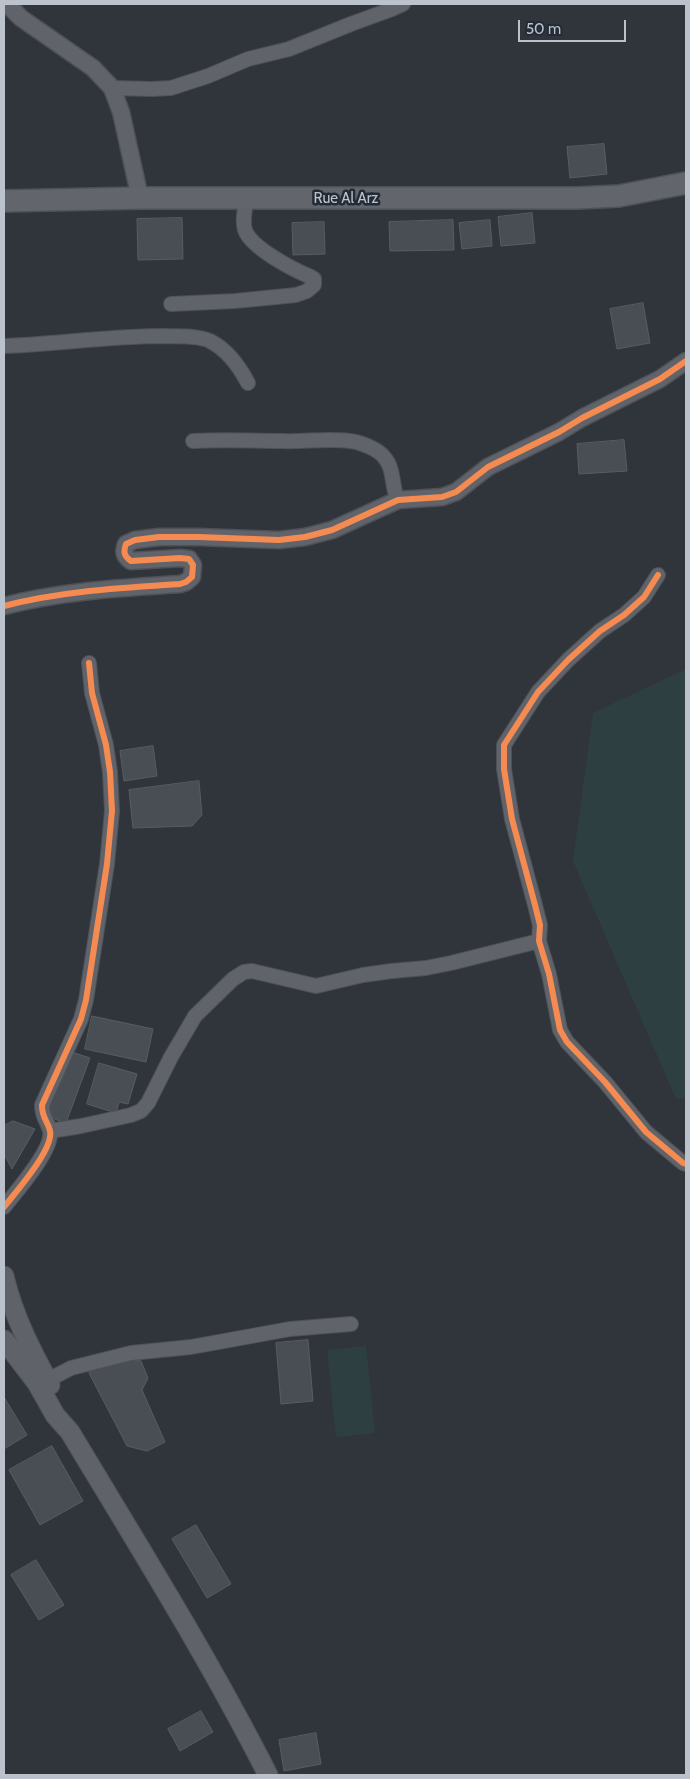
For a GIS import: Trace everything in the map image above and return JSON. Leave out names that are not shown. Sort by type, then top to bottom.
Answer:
[{"type":"main road","name":"Rue Al Arz","points":[[4,201],[140,198],[577,198],[619,196],[686,183]]},
{"type":"main road","points":[[4,1276],[12,1328],[48,1380],[70,1432]]},
{"type":"main road","points":[[7,1349],[37,1383],[55,1414],[70,1432],[187,1627],[268,1775]]},
{"type":"street","points":[[7,4],[21,18],[93,68],[112,88],[121,112],[140,198]]},
{"type":"street","points":[[112,88],[171,88],[208,76],[248,59],[289,49],[392,10],[403,4]]},
{"type":"street","points":[[171,304],[235,301],[296,295],[307,291],[314,285],[314,279],[280,261],[250,238],[244,227],[247,199]]},
{"type":"street","points":[[4,346],[132,336],[189,337],[212,342],[224,351],[240,368],[248,383]]},
{"type":"street","points":[[4,606],[59,594],[180,584],[192,577],[193,565],[189,559],[131,561],[126,557],[124,550],[126,544],[135,540],[168,537],[279,540],[305,537],[332,530],[398,500],[442,497],[456,492],[488,467],[660,379],[686,361]]},
{"type":"street","points":[[193,442],[226,439],[330,440],[363,444],[384,456],[387,460],[393,478],[394,493],[398,500]]},
{"type":"street","points":[[658,575],[644,597],[624,615],[600,631],[568,660],[538,692],[504,745],[504,769],[512,819],[540,925],[538,941],[549,974],[560,1030],[567,1042],[605,1082],[646,1132],[686,1164]]},
{"type":"street","points":[[4,1207],[42,1155],[50,1140],[50,1131],[43,1117],[42,1105],[81,1019],[86,1000],[104,889],[112,811],[110,772],[106,745],[92,693],[88,663]]},
{"type":"street","points":[[50,1131],[81,1126],[141,1111],[148,1103],[170,1057],[195,1016],[233,979],[244,972],[252,971],[316,986],[362,975],[426,968],[451,963],[538,941]]},
{"type":"street","points":[[48,1380],[71,1368],[131,1353],[191,1347],[290,1329],[351,1324]]},
{"type":"shaded area","points":[[686,669],[686,1099],[676,1099],[573,861],[593,713]]},
{"type":"shaded area","points":[[366,1346],[375,1433],[336,1437],[327,1350]]},
{"type":"building","points":[[604,144],[607,174],[570,178],[567,147]]},
{"type":"building","points":[[532,213],[535,243],[501,246],[498,217]]},
{"type":"building","points":[[182,218],[183,259],[138,260],[137,219]]},
{"type":"building","points":[[453,220],[454,250],[390,251],[389,222]]},
{"type":"building","points":[[490,220],[492,246],[462,249],[459,223]]},
{"type":"building","points":[[324,222],[325,254],[293,255],[292,223]]},
{"type":"building","points":[[643,303],[650,343],[617,349],[610,309]]},
{"type":"building","points":[[624,440],[627,471],[579,474],[577,444]]},
{"type":"building","points":[[153,746],[157,776],[124,781],[120,751]]},
{"type":"building","points":[[199,781],[202,815],[192,826],[133,828],[129,790]]},
{"type":"building","points":[[92,1016],[153,1029],[146,1062],[85,1049]]},
{"type":"building","points":[[69,1051],[90,1058],[66,1123],[46,1116]]},
{"type":"building","points":[[99,1063],[137,1074],[128,1104],[119,1102],[116,1113],[87,1104]]},
{"type":"building","points":[[13,1121],[35,1129],[12,1169],[4,1154],[4,1126]]},
{"type":"building","points":[[308,1340],[313,1401],[281,1404],[276,1343]]},
{"type":"building","points":[[120,1358],[141,1361],[148,1378],[142,1390],[165,1442],[147,1451],[127,1446],[89,1373]]},
{"type":"building","points":[[4,1397],[27,1435],[4,1449]]},
{"type":"building","points":[[52,1446],[83,1501],[40,1525],[9,1470]]},
{"type":"building","points":[[196,1525],[231,1584],[207,1598],[172,1539]]},
{"type":"building","points":[[36,1560],[64,1605],[39,1620],[11,1575]]},
{"type":"building","points":[[201,1711],[213,1732],[180,1751],[168,1729]]},
{"type":"building","points":[[316,1733],[321,1764],[284,1771],[279,1740]]},
{"type":"cycle path","points":[[4,606],[69,594],[180,584],[192,577],[193,565],[189,559],[131,561],[126,556],[125,549],[126,544],[135,540],[159,537],[279,540],[305,537],[332,530],[398,500],[442,497],[456,492],[488,467],[660,379],[686,361]]},
{"type":"cycle path","points":[[658,575],[644,597],[624,615],[600,631],[568,660],[538,692],[504,745],[504,769],[512,819],[540,925],[539,941],[549,974],[560,1030],[567,1042],[605,1082],[646,1132],[686,1164]]},
{"type":"cycle path","points":[[4,1207],[33,1170],[50,1139],[50,1131],[43,1114],[42,1105],[81,1019],[86,1000],[107,864],[112,811],[110,772],[106,745],[92,693],[89,663]]}]
